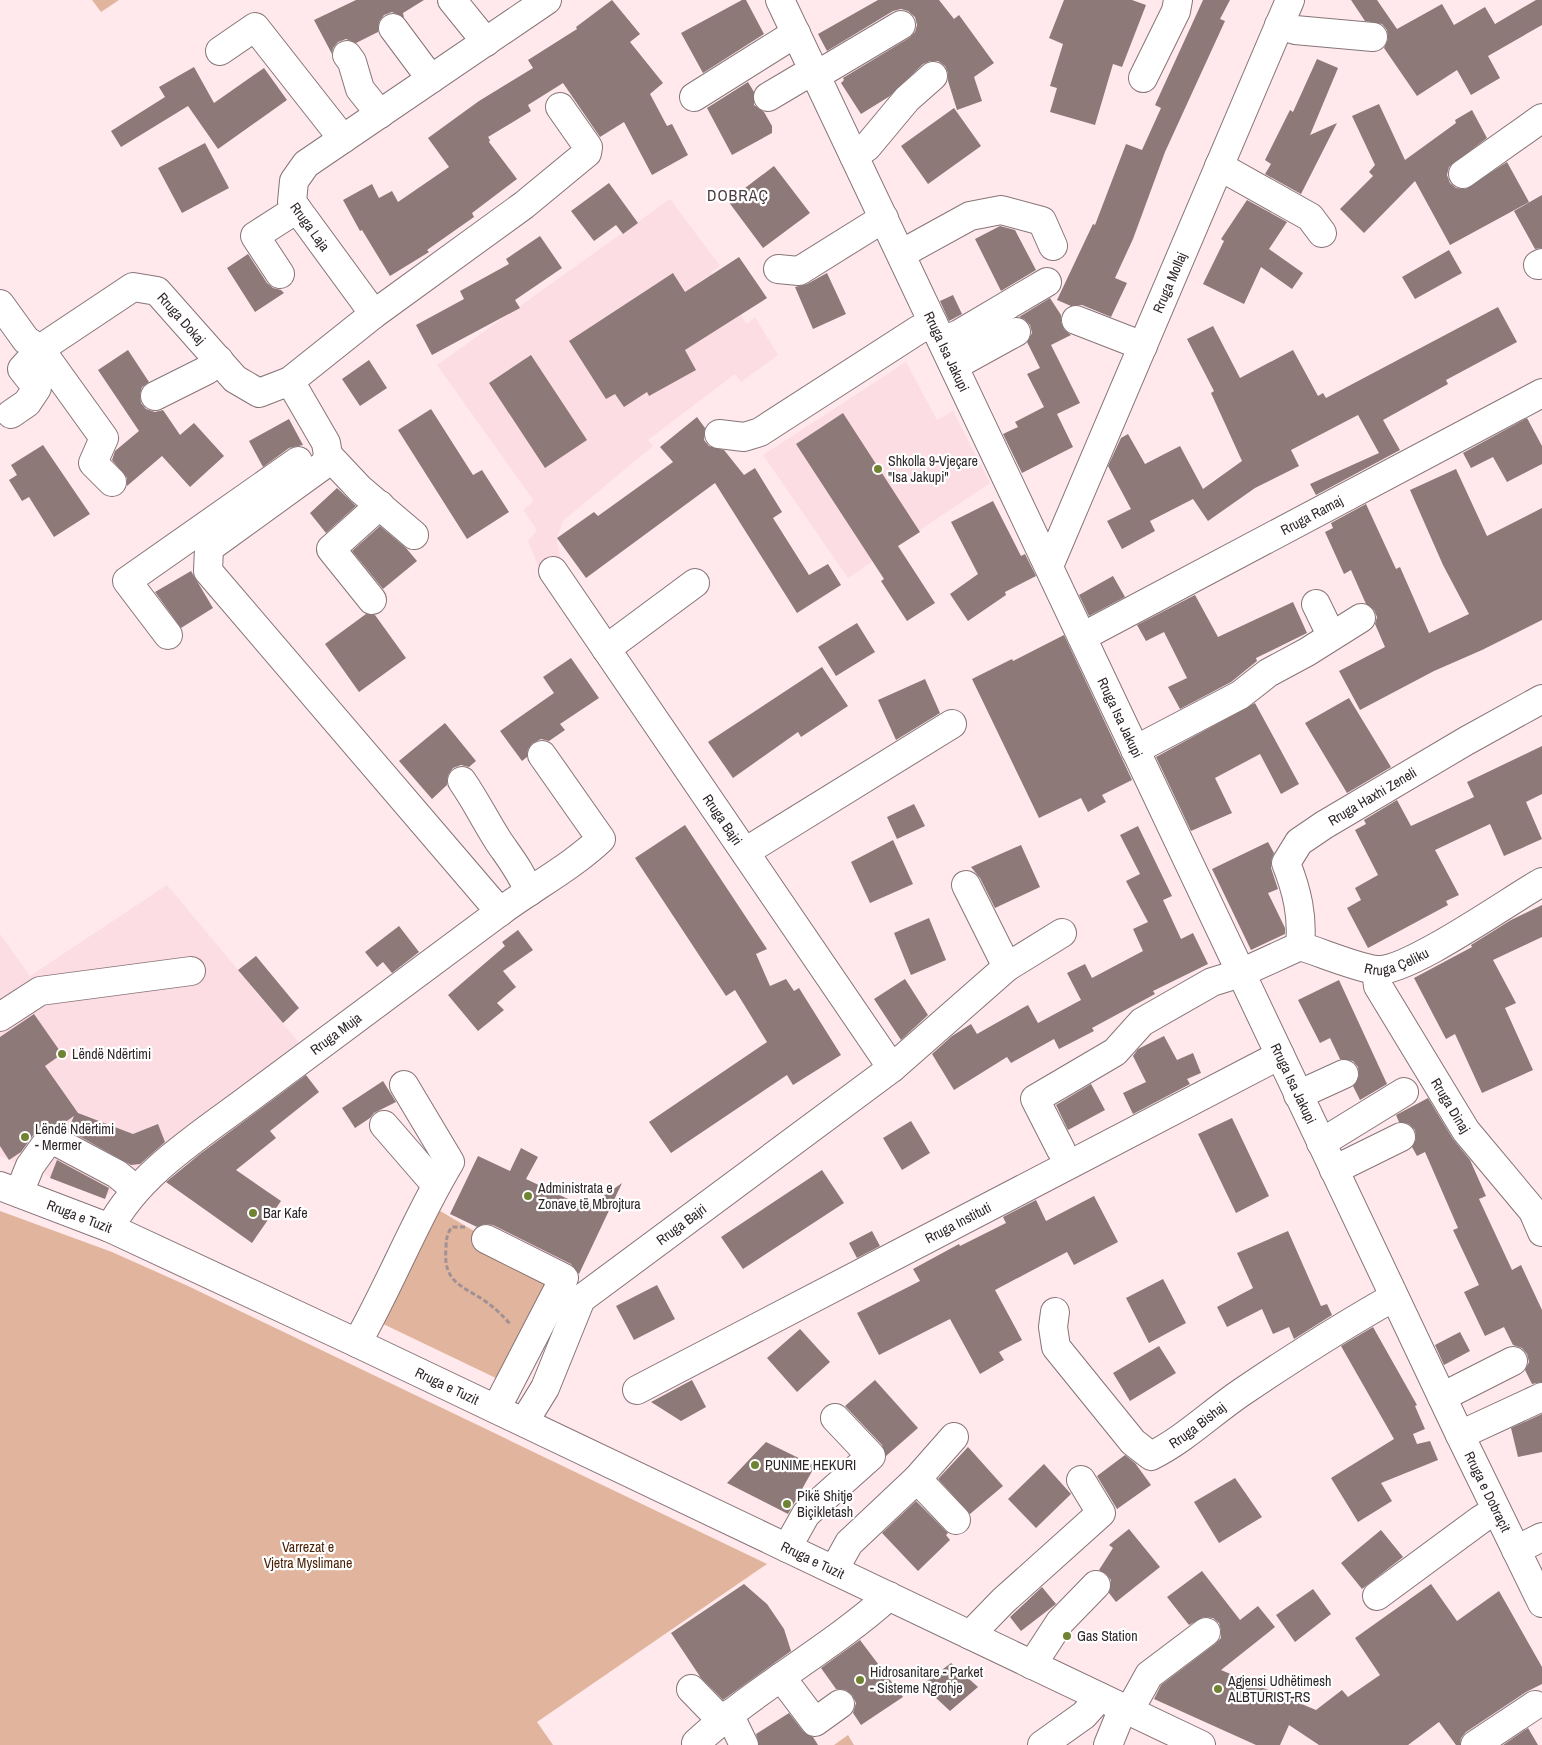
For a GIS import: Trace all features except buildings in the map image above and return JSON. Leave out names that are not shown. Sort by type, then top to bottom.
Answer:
[{"type":"street","points":[[452,0],[486,42]]},
{"type":"street","name":"Rruga Laja","points":[[374,314],[292,202],[294,182],[306,164],[486,42],[519,8],[548,0]]},
{"type":"street","name":"Rruga Isa Jakupi","points":[[780,0],[1460,1435]]},
{"type":"street","points":[[1143,78],[1176,11],[1178,0]]},
{"type":"street","name":"Rruga Mollaj","points":[[1048,566],[1290,0]]},
{"type":"street","points":[[768,98],[814,72],[827,69],[901,24]]},
{"type":"street","points":[[1279,25],[1296,30],[1374,37]]},
{"type":"street","points":[[220,51],[255,27],[343,139]]},
{"type":"street","points":[[393,28],[431,79]]},
{"type":"street","points":[[694,97],[796,33]]},
{"type":"street","points":[[348,55],[360,89],[380,114]]},
{"type":"street","points":[[854,156],[867,146],[907,98],[933,76]]},
{"type":"street","points":[[374,314],[524,205],[588,151],[560,107]]},
{"type":"street","points":[[1463,174],[1506,146],[1542,118]]},
{"type":"street","points":[[1219,166],[1310,217],[1322,233]]},
{"type":"street","points":[[280,274],[256,236],[298,209]]},
{"type":"street","points":[[901,254],[970,216],[1001,210],[1042,221],[1053,246]]},
{"type":"street","points":[[778,269],[799,271],[884,218]]},
{"type":"street","points":[[719,434],[744,437],[760,432],[918,330],[959,334],[1047,282]]},
{"type":"street","name":"Rruga Dokaj","points":[[11,414],[27,403],[37,388],[22,369],[40,349],[133,287],[157,292],[235,379],[259,393],[290,381],[374,314]]},
{"type":"street","points":[[1,308],[26,340],[40,349],[104,438],[92,463],[112,482]]},
{"type":"street","points":[[1076,320],[1142,346]]},
{"type":"street","points":[[954,366],[1016,332]]},
{"type":"street","points":[[155,396],[207,370],[219,360]]},
{"type":"street","points":[[290,381],[327,454],[360,489],[414,535]]},
{"type":"street","name":"Rruga Ramaj","points":[[1082,637],[1542,393]]},
{"type":"street","points":[[168,635],[127,581],[311,451],[327,454]]},
{"type":"street","points":[[327,454],[209,548],[208,571],[500,912]]},
{"type":"street","points":[[372,600],[331,549],[380,505]]},
{"type":"street","name":"Rruga Bajri","points":[[553,571],[892,1068]]},
{"type":"street","points":[[606,649],[695,583]]},
{"type":"street","points":[[1316,604],[1331,635]]},
{"type":"street","points":[[1135,750],[1240,695],[1268,673],[1307,652],[1331,635],[1361,618]]},
{"type":"street","name":"Rruga Haxhi Zeneli","points":[[1300,946],[1302,925],[1297,893],[1286,863],[1299,842],[1433,760],[1542,699]]},
{"type":"street","points":[[745,852],[952,724]]},
{"type":"street","name":"Rruga Muja","points":[[110,1228],[120,1208],[135,1189],[194,1140],[500,912],[579,859],[601,839],[542,756]]},
{"type":"street","points":[[462,781],[481,808],[499,842],[511,857],[529,892]]},
{"type":"street","name":"Rruga Çeliku","points":[[1300,946],[1376,970],[1391,969],[1438,946],[1542,882]]},
{"type":"street","points":[[966,885],[1008,967]]},
{"type":"street","name":"Rruga Bajri","points":[[524,1422],[545,1388],[581,1299],[892,1068],[1008,967],[1062,932]]},
{"type":"street","points":[[1061,1150],[1035,1099],[1115,1052],[1142,1022],[1212,982],[1240,973],[1300,946]]},
{"type":"street","name":"Rruga Dinaj","points":[[1376,970],[1378,986],[1466,1131],[1533,1211],[1542,1232]]},
{"type":"street","points":[[0,1017],[40,991],[191,971]]},
{"type":"street","name":"Rruga Instituti","points":[[637,1390],[1280,1055]]},
{"type":"street","points":[[1298,1095],[1344,1074]]},
{"type":"street","points":[[357,1343],[436,1185],[450,1162],[404,1085]]},
{"type":"street","points":[[1321,1142],[1404,1092]]},
{"type":"street","points":[[384,1125],[436,1185]]},
{"type":"street","points":[[1334,1170],[1401,1137]]},
{"type":"street","points":[[9,1190],[46,1144],[57,1142],[117,1174],[135,1189]]},
{"type":"street","name":"Rruga e Tuzit","points":[[9,1190],[110,1228],[357,1343],[1201,1745]]},
{"type":"street","points":[[486,1239],[564,1278],[496,1408]]},
{"type":"street","name":"Rruga Bishaj","points":[[1054,1312],[1053,1326],[1056,1347],[1133,1442],[1151,1456],[1168,1447],[1241,1393],[1351,1322],[1394,1297]]},
{"type":"street","points":[[1442,1397],[1513,1361]]},
{"type":"street","points":[[1460,1435],[1542,1397]]},
{"type":"street","points":[[787,1548],[806,1514],[871,1456],[835,1418]]},
{"type":"street","name":"Rruga e Dobraçit","points":[[1460,1435],[1541,1597]]},
{"type":"street","points":[[834,1570],[849,1543],[917,1479],[954,1437]]},
{"type":"street","points":[[917,1479],[956,1520]]},
{"type":"street","points":[[970,1635],[1003,1601],[1101,1513],[1081,1480]]},
{"type":"street","points":[[1377,1596],[1496,1510]]},
{"type":"street","name":"Rruga e Dobraçit","points":[[1516,1550],[1542,1537]]},
{"type":"street","points":[[1032,1665],[1060,1622],[1096,1585]]},
{"type":"street","points":[[697,1745],[696,1743],[725,1717],[864,1619],[889,1596]]},
{"type":"street","points":[[1042,1745],[1084,1716],[1117,1705],[1149,1675],[1206,1632]]},
{"type":"street","points":[[781,1677],[815,1722],[840,1704]]},
{"type":"street","points":[[691,1689],[725,1717],[744,1745]]},
{"type":"street","points":[[1108,1745],[1117,1705]]},
{"type":"street","points":[[1474,1745],[1535,1705]]},
{"type":"path","points":[[486,1239],[472,1228],[452,1226],[448,1232],[446,1265],[453,1280],[495,1309],[513,1326],[526,1349]]},
{"type":"shaded area","points":[[670,199],[720,266],[711,272],[747,324],[755,317],[778,355],[741,382],[735,374],[648,440],[653,446],[563,521],[557,539],[561,562],[543,577],[528,541],[537,530],[523,510],[534,501],[437,365]]},
{"type":"shaded area","name":"Shkolla 9-Vjeçare \"Isa Jakupi\"","points":[[906,362],[937,420],[953,411],[990,483],[848,578],[763,455]]},
{"type":"shaded area","points":[[167,885],[305,1050],[140,1172],[126,1172],[105,1199],[0,1156],[0,934],[30,976]]},
{"type":"green space","points":[[92,0],[119,0],[101,12]]},
{"type":"green space","points":[[432,1206],[479,1234],[473,1247],[549,1282],[500,1380],[379,1322]]},
{"type":"green space","name":"Varrezat e Vjetra Myslimane","points":[[0,1211],[112,1252],[188,1286],[767,1564],[537,1722],[553,1745],[0,1745]]},
{"type":"green space","points":[[848,1735],[854,1745],[834,1745]]},
{"type":"place","name":"Shkolla 9-Vjeçare \"Isa Jakupi\"","points":[[878,469]]},
{"type":"place","name":"Lëndë Ndërtimi","points":[[62,1054]]},
{"type":"place","name":"Lëndë Ndërtimi - Mermer","points":[[25,1137]]},
{"type":"place","name":"Administrata e Zonave të Mbrojtura","points":[[528,1196]]},
{"type":"place","name":"Bar Kafe","points":[[253,1213]]},
{"type":"place","name":"PUNIME HEKURI","points":[[755,1465]]},
{"type":"place","name":"Pikë Shitje Biçikletash","points":[[787,1504]]},
{"type":"place","name":"Gas Station","points":[[1067,1636]]},
{"type":"place","name":"Hidrosanitare - Parket - Sisteme Ngrohje","points":[[860,1680]]},
{"type":"place","name":"Agjensi Udhëtimesh ALBTURIST-RS","points":[[1218,1689]]},
{"type":"district","name":"DOBRAÇ","points":[[738,195]]}]
